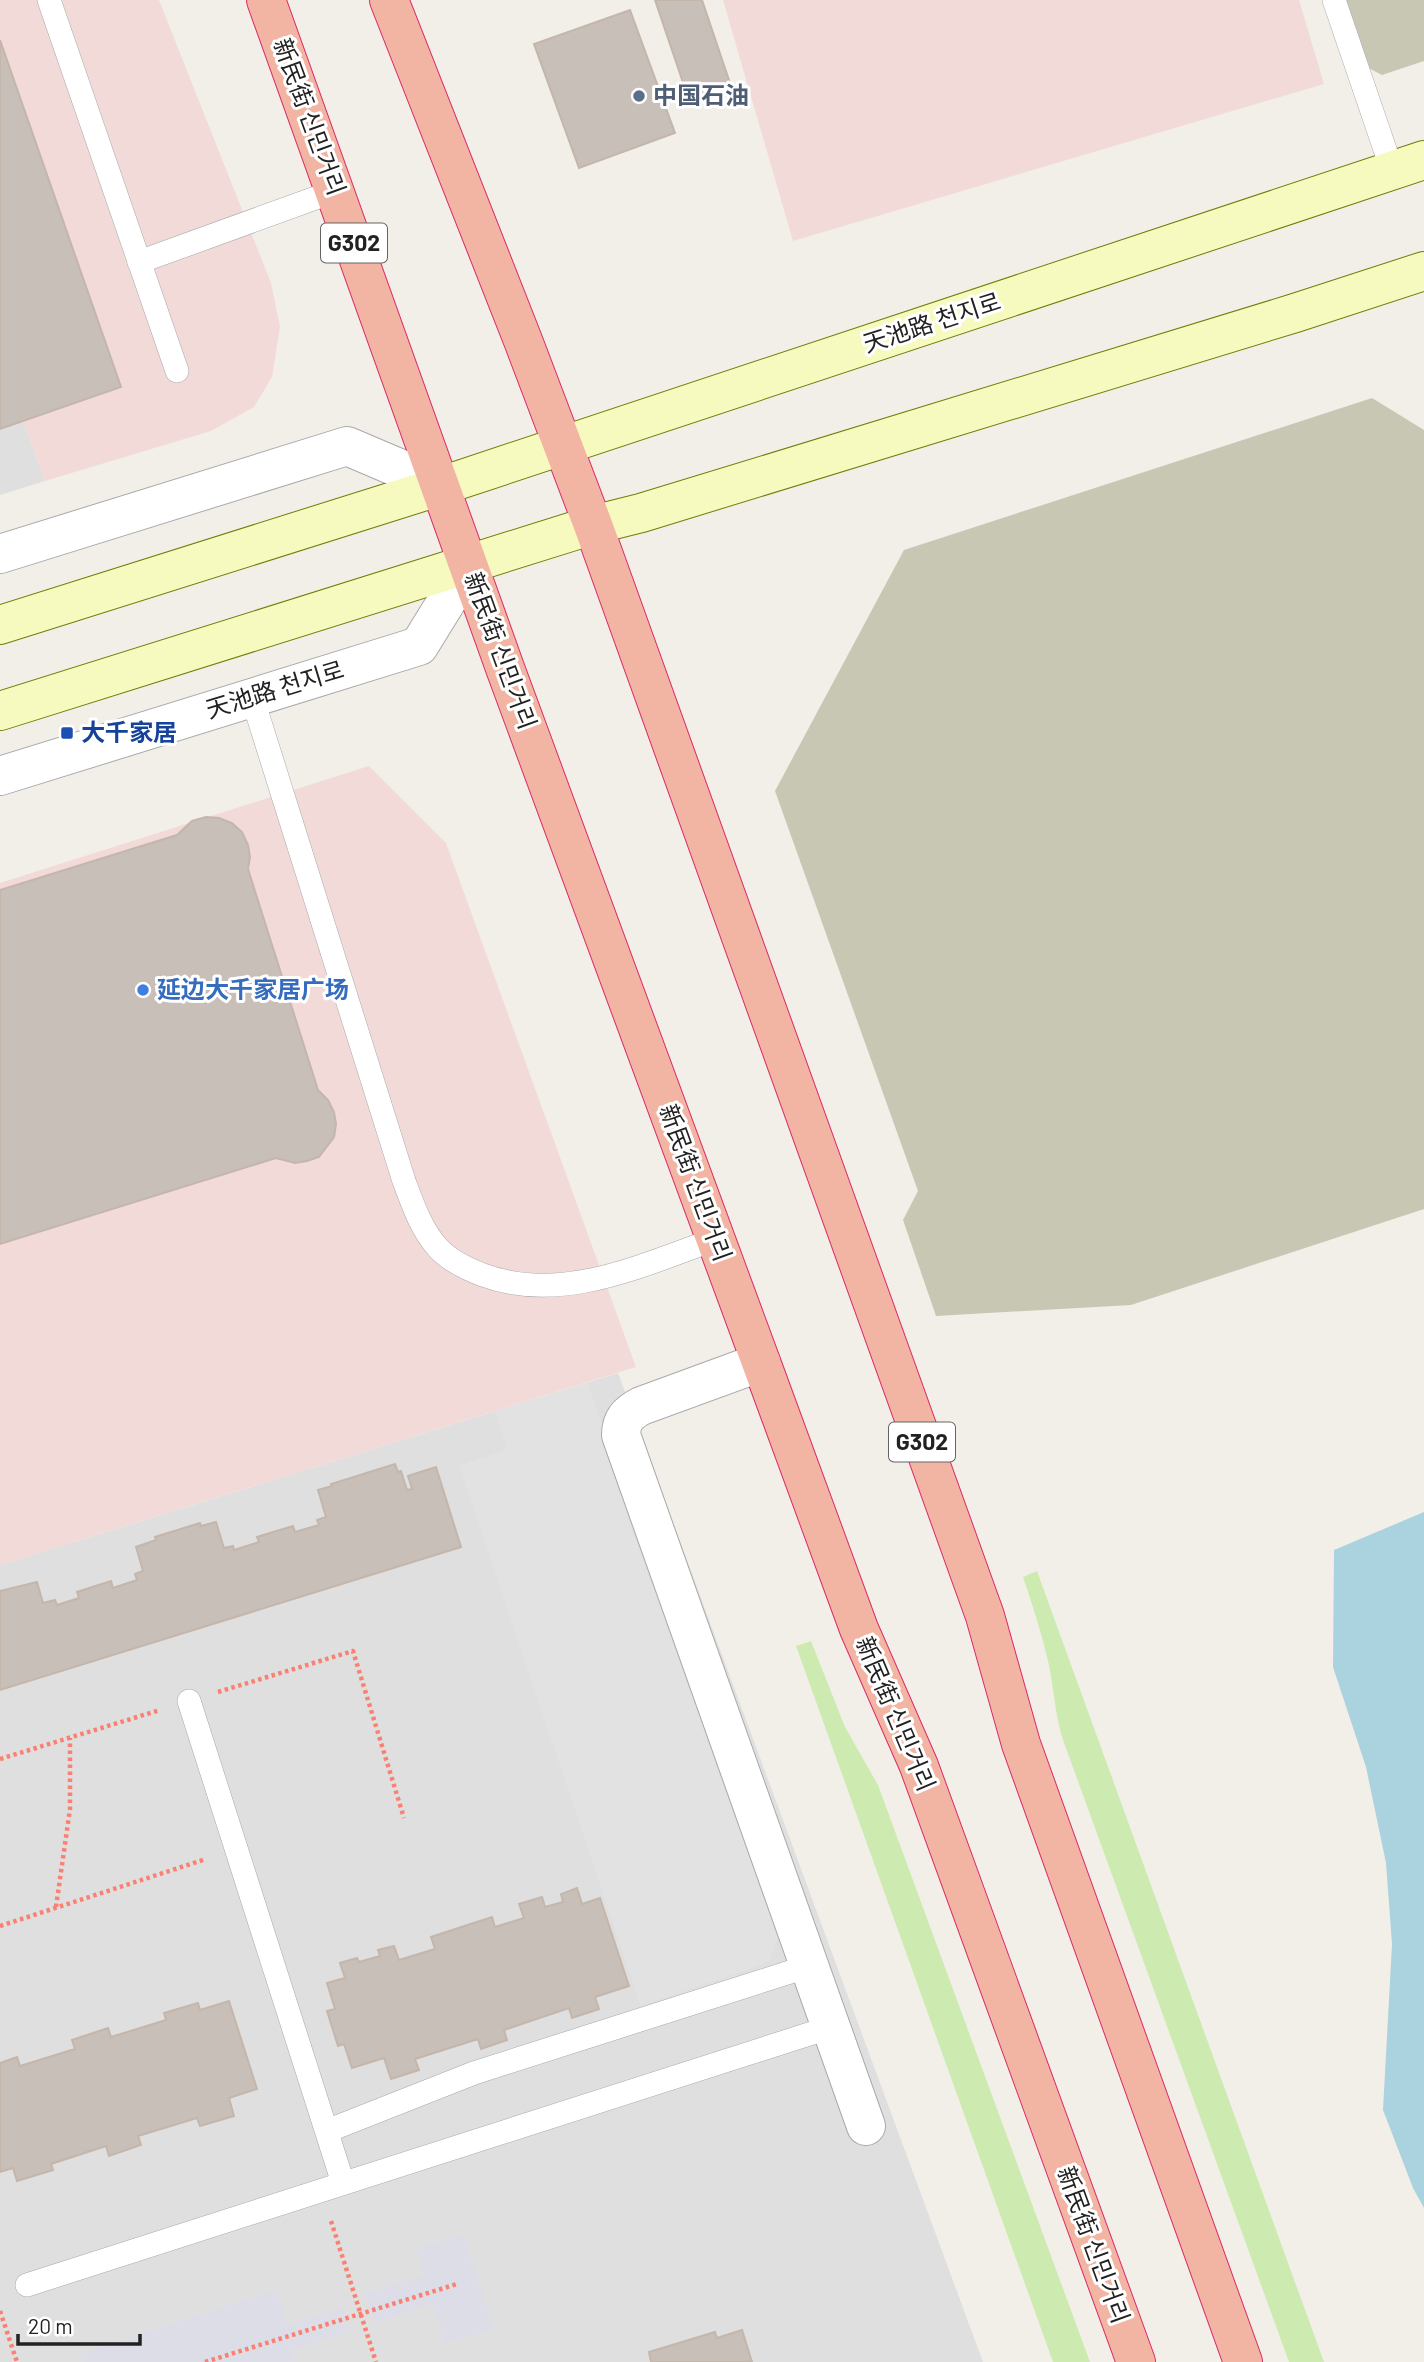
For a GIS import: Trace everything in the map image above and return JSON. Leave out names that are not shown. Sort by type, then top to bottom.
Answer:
[{"type":"highway","name":"新民街 신민거리","points":[[267,0],[469,565],[859,1629],[919,1766],[1136,2362]]},
{"type":"highway","name":"G302","points":[[389,0],[593,526],[985,1616],[1021,1744],[1243,2362]]},
{"type":"main road","name":"天池路 천지로","points":[[0,625],[441,486],[1408,165]]},
{"type":"main road","points":[[0,711],[593,526],[1296,313],[1424,271]]},
{"type":"street","points":[[0,554],[347,446],[441,486]]},
{"type":"street","name":"天池路 천지로","points":[[0,776],[419,646],[469,565]]},
{"type":"street","points":[[761,1362],[641,1406],[630,1412],[624,1420],[621,1435],[866,2126]]},
{"type":"lane","points":[[49,0],[177,371]]},
{"type":"lane","points":[[1334,0],[1408,165]]},
{"type":"lane","points":[[139,262],[335,191]]},
{"type":"lane","points":[[252,697],[404,1181],[425,1231],[439,1248],[468,1269],[489,1277],[513,1283],[546,1285],[572,1284],[621,1273],[716,1239]]},
{"type":"lane","points":[[189,1701],[343,2183]]},
{"type":"lane","points":[[327,2131],[474,2073],[809,1966]]},
{"type":"lane","points":[[27,2285],[831,2027]]},
{"type":"path","points":[[0,1759],[353,1651],[404,1818]]},
{"type":"path","points":[[56,1908],[69,1809],[69,1738]]},
{"type":"path","points":[[0,1926],[236,1850]]},
{"type":"path","points":[[321,2191],[376,2362]]},
{"type":"path","points":[[205,2362],[457,2284]]},
{"type":"path","points":[[0,2311],[17,2362]]},
{"type":"shaded area","points":[[0,0],[159,0],[271,283],[280,327],[272,377],[254,407],[211,431],[45,481],[0,357]]},
{"type":"shaded area","points":[[723,0],[1299,0],[1324,84],[793,241]]},
{"type":"shaded area","points":[[1339,0],[1424,0],[1424,61],[1382,75],[1355,61]]},
{"type":"shaded area","points":[[0,357],[45,481],[0,495]]},
{"type":"shaded area","points":[[1372,398],[1424,430],[1424,1209],[1131,1305],[936,1316],[903,1220],[918,1191],[775,791],[904,550]]},
{"type":"shaded area","points":[[369,766],[446,843],[636,1367],[0,1565],[0,883]]},
{"type":"shaded area","points":[[618,1373],[983,2362],[0,2362],[0,1565]]},
{"type":"shaded area","points":[[588,1383],[619,1474],[629,1521],[778,1938],[770,1960],[761,1965],[641,2006],[459,1466],[507,1449],[495,1411]]},
{"type":"shaded area","points":[[463,2234],[494,2328],[445,2343],[432,2304],[375,2323],[365,2294],[424,2275],[416,2249]]},
{"type":"shaded area","points":[[276,2290],[288,2325],[343,2307],[351,2331],[292,2350],[295,2362],[82,2362],[79,2354]]},
{"type":"green space","points":[[1037,1571],[1324,2362],[1289,2362],[1063,1740],[1046,1654],[1023,1577]]},
{"type":"green space","points":[[811,1641],[845,1727],[878,1785],[1090,2362],[1053,2362],[796,1646]]},
{"type":"water","points":[[1424,1512],[1424,2208],[1413,2188],[1383,2110],[1392,1944],[1386,1863],[1366,1767],[1333,1667],[1334,1550]]},
{"type":"building","points":[[655,0],[702,0],[732,89],[690,103]]},
{"type":"building","points":[[630,10],[675,133],[579,168],[534,44]]},
{"type":"building","points":[[0,40],[121,387],[0,429]]},
{"type":"building","name":"延边大千家居广场","points":[[206,817],[232,823],[242,832],[248,845],[248,869],[318,1090],[328,1100],[334,1112],[334,1137],[319,1157],[307,1161],[295,1163],[276,1158],[0,1244],[0,890],[177,835],[192,821]]},
{"type":"building","points":[[395,1464],[398,1472],[401,1471],[407,1490],[412,1489],[408,1476],[436,1467],[461,1547],[0,1690],[0,1591],[37,1582],[43,1603],[55,1600],[57,1605],[79,1598],[77,1592],[111,1581],[113,1588],[137,1580],[135,1574],[143,1571],[136,1547],[156,1540],[155,1537],[200,1523],[201,1526],[216,1522],[224,1548],[233,1546],[234,1550],[259,1542],[257,1537],[293,1526],[295,1532],[319,1525],[317,1520],[326,1517],[318,1490]]},
{"type":"building","points":[[577,1888],[582,1904],[600,1898],[629,1986],[595,1997],[599,2009],[572,2018],[569,2008],[504,2030],[507,2040],[481,2049],[478,2039],[415,2059],[419,2070],[391,2079],[384,2058],[352,2068],[344,2044],[338,2046],[327,2011],[335,2009],[327,1983],[345,1978],[340,1963],[357,1958],[359,1962],[380,1956],[378,1950],[394,1946],[399,1960],[435,1949],[431,1937],[492,1917],[495,1927],[524,1918],[519,1904],[542,1897],[545,1907],[563,1902],[561,1894]]},
{"type":"building","points":[[229,2001],[257,2089],[229,2098],[234,2116],[200,2126],[197,2118],[138,2136],[141,2145],[109,2156],[106,2146],[51,2164],[53,2170],[17,2181],[13,2168],[0,2172],[0,2063],[17,2057],[20,2066],[75,2049],[72,2040],[108,2028],[111,2037],[166,2020],[164,2013],[198,2003],[200,2010]]},
{"type":"building","points":[[742,2330],[752,2362],[651,2362],[649,2352],[715,2332],[717,2338]]},
{"type":"place","name":"中国石油","points":[[639,96]]},
{"type":"place","name":"大千家居","points":[[67,733]]},
{"type":"place","name":"延边大千家居广场","points":[[143,990]]}]
